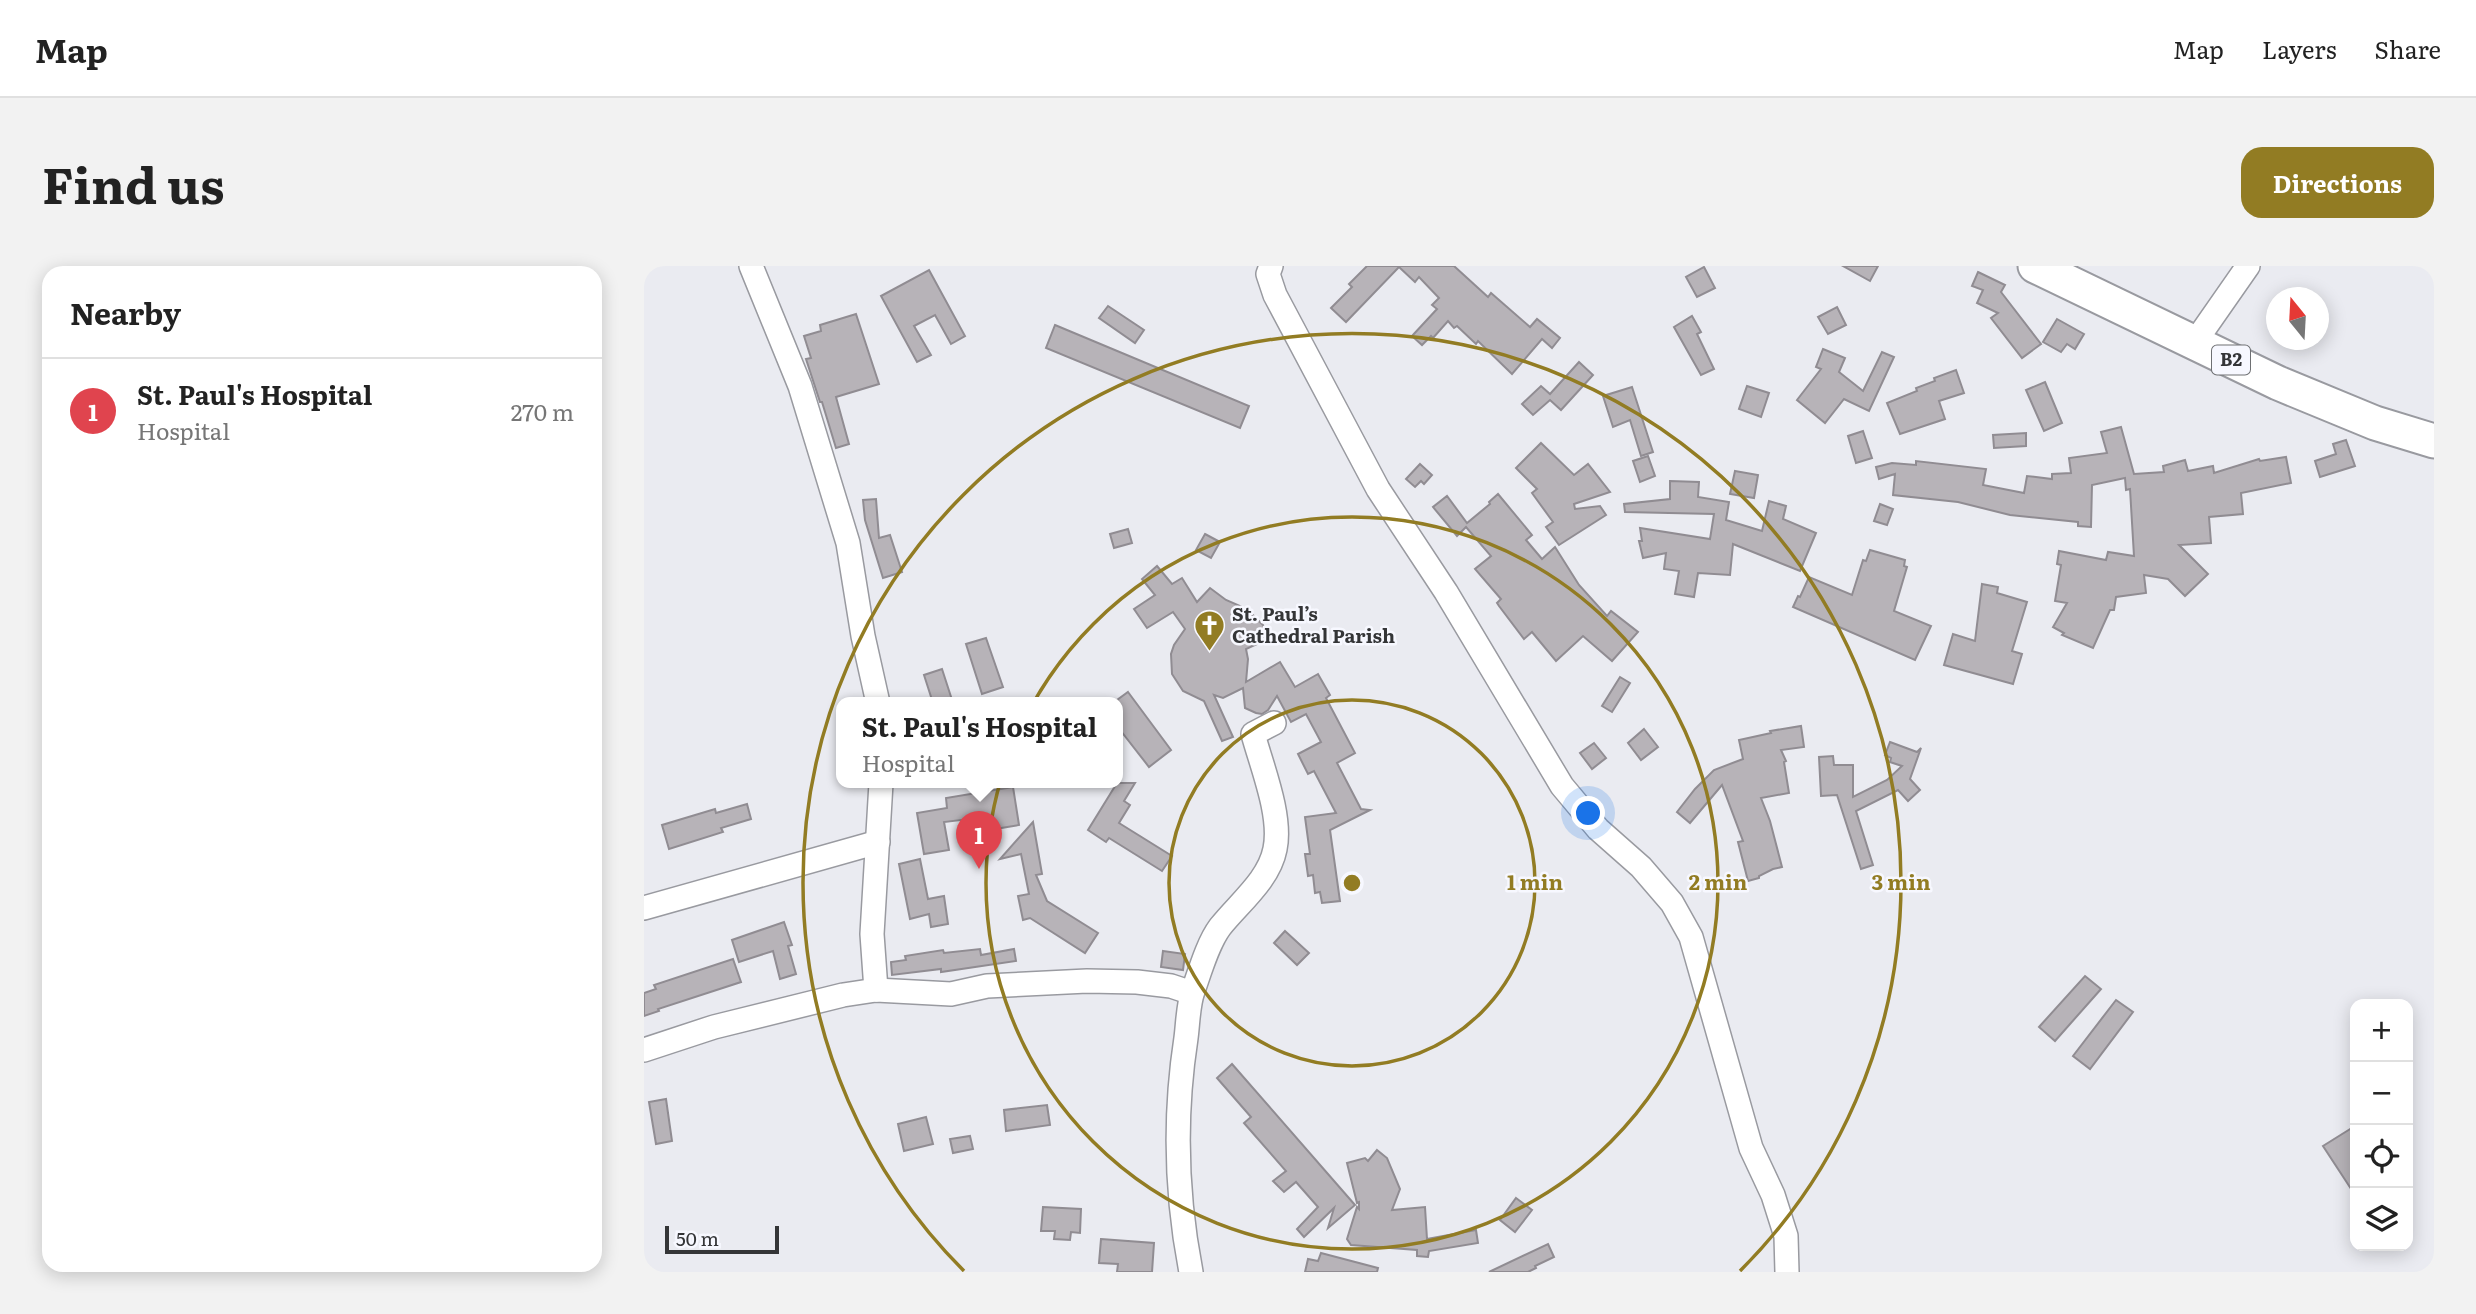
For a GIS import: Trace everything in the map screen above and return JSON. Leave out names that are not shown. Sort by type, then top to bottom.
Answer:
[{"type":"highway","name":"B2","points":[[2055,271],[2278,383],[2375,423],[2434,441]]},
{"type":"street","points":[[751,266],[800,386],[848,543],[863,636],[877,697]]},
{"type":"street","points":[[1271,266],[1268,274],[1275,295],[1378,489],[1446,592],[1562,786],[1598,829],[1641,867],[1672,903],[1691,937],[1751,1148],[1773,1195],[1786,1236],[1787,1272]]},
{"type":"street","points":[[2194,342],[2248,266]]},
{"type":"street","points":[[1191,1272],[1179,1193],[1178,1146],[1180,1074],[1192,993],[1219,929],[1262,878],[1275,850],[1276,821],[1253,734],[1274,723]]},
{"type":"street","points":[[876,990],[872,934],[881,788]]},
{"type":"street","points":[[644,908],[878,842]]},
{"type":"street","points":[[644,1050],[713,1027],[843,995],[876,990],[951,994],[987,986],[1087,981],[1171,986],[1192,993]]},
{"type":"building","points":[[1367,266],[1454,266],[1488,297],[1491,293],[1530,327],[1537,319],[1560,338],[1552,348],[1542,339],[1512,374],[1478,341],[1476,344],[1448,321],[1433,338],[1431,336],[1422,345],[1412,336],[1437,309],[1432,305],[1439,298],[1419,277],[1415,282],[1399,267],[1346,322],[1331,308],[1352,287],[1349,284]]},
{"type":"building","points":[[1843,266],[1878,266],[1870,281]]},
{"type":"building","points":[[1704,267],[1715,288],[1697,297],[1686,277]]},
{"type":"building","points":[[929,270],[965,336],[951,344],[935,315],[914,326],[931,355],[917,362],[881,296]]},
{"type":"building","points":[[1978,272],[2005,285],[2001,292],[2041,344],[2022,358],[1991,318],[1998,313],[1977,303],[1983,290],[1972,286]]},
{"type":"building","points":[[1108,306],[1144,330],[1135,343],[1099,318]]},
{"type":"building","points":[[1837,307],[1846,325],[1828,334],[1818,317]]},
{"type":"building","points":[[856,314],[879,384],[836,397],[849,444],[836,448],[806,359],[811,358],[804,336],[821,331],[820,325]]},
{"type":"building","points":[[1692,316],[1701,332],[1697,334],[1714,369],[1701,375],[1674,327]]},
{"type":"building","points":[[2057,319],[2084,334],[2075,349],[2067,344],[2061,352],[2043,342]]},
{"type":"building","points":[[1055,325],[1249,406],[1240,428],[1046,348]]},
{"type":"building","points":[[1823,349],[1845,358],[1839,372],[1863,391],[1882,352],[1894,357],[1869,411],[1844,399],[1825,423],[1797,400],[1821,369],[1816,367]]},
{"type":"building","points":[[1579,362],[1593,375],[1561,410],[1550,400],[1533,415],[1522,404],[1541,386],[1550,394]]},
{"type":"building","points":[[1956,370],[1964,393],[1939,401],[1945,419],[1900,434],[1887,403],[1917,391],[1916,388],[1935,381],[1934,378]]},
{"type":"building","points":[[2045,382],[2062,423],[2044,431],[2026,390]]},
{"type":"building","points":[[1747,386],[1769,393],[1761,417],[1739,409]]},
{"type":"building","points":[[1632,387],[1653,452],[1641,456],[1630,420],[1613,427],[1603,396]]},
{"type":"building","points":[[2121,427],[2134,474],[2164,472],[2163,466],[2185,460],[2188,471],[2213,466],[2214,473],[2259,459],[2286,457],[2291,483],[2241,493],[2243,514],[2209,517],[2211,543],[2179,545],[2208,574],[2185,596],[2168,579],[2144,575],[2146,593],[2116,597],[2114,610],[2110,610],[2093,648],[2062,635],[2064,633],[2053,627],[2067,603],[2055,601],[2061,565],[2057,564],[2059,551],[2106,560],[2108,552],[2134,556],[2130,489],[2126,490],[2125,478],[2092,485],[2091,527],[2078,526],[2078,522],[2010,515],[1958,502],[1893,495],[1895,474],[1879,479],[1876,467],[1892,463],[1916,465],[1916,461],[1986,469],[1983,485],[2024,493],[2027,476],[2052,479],[2052,474],[2071,473],[2069,458],[2107,453],[2101,432]]},
{"type":"building","points":[[1863,431],[1872,458],[1856,463],[1848,436]]},
{"type":"building","points":[[2026,433],[2026,446],[1994,448],[1993,435]]},
{"type":"building","points":[[2346,440],[2355,466],[2320,477],[2315,461],[2336,454],[2333,444]]},
{"type":"building","points":[[1541,443],[1574,475],[1588,464],[1610,492],[1574,504],[1575,509],[1600,506],[1606,515],[1559,545],[1546,527],[1553,522],[1532,493],[1537,489],[1516,468]]},
{"type":"building","points":[[1648,456],[1655,476],[1640,482],[1633,461]]},
{"type":"building","points":[[1420,464],[1432,475],[1424,484],[1421,481],[1415,487],[1406,479]]},
{"type":"building","points":[[1735,471],[1758,475],[1754,498],[1730,494]]},
{"type":"building","points":[[1670,481],[1699,482],[1698,497],[1729,502],[1726,520],[1762,531],[1769,501],[1786,506],[1783,519],[1816,533],[1800,571],[1733,544],[1730,575],[1698,573],[1694,597],[1675,594],[1679,571],[1664,569],[1666,553],[1643,558],[1639,541],[1642,541],[1640,528],[1710,539],[1714,514],[1625,512],[1624,504],[1670,499]]},
{"type":"building","points":[[1498,494],[1532,535],[1526,540],[1542,559],[1555,547],[1579,585],[1607,616],[1611,611],[1638,632],[1612,661],[1583,636],[1556,661],[1532,632],[1524,639],[1497,603],[1501,599],[1475,569],[1491,556],[1466,527],[1457,536],[1433,507],[1447,496],[1467,523]]},
{"type":"building","points":[[876,499],[879,538],[890,535],[902,572],[883,578],[865,520],[863,500]]},
{"type":"building","points":[[1880,504],[1893,509],[1887,525],[1874,521]]},
{"type":"building","points":[[1128,529],[1132,543],[1114,548],[1110,534]]},
{"type":"building","points":[[1205,534],[1220,542],[1211,558],[1196,550]]},
{"type":"building","points":[[1870,550],[1905,560],[1904,566],[1907,567],[1894,611],[1931,626],[1915,660],[1793,607],[1809,577],[1852,595],[1863,560],[1866,561]]},
{"type":"building","points":[[1157,566],[1172,584],[1182,578],[1197,602],[1210,588],[1226,600],[1247,609],[1263,625],[1268,639],[1246,649],[1246,682],[1280,662],[1295,687],[1318,674],[1330,695],[1326,698],[1355,753],[1337,763],[1361,809],[1370,810],[1330,830],[1340,901],[1322,903],[1320,892],[1315,893],[1313,875],[1308,876],[1305,854],[1310,854],[1305,817],[1336,813],[1314,771],[1308,774],[1298,754],[1321,742],[1306,714],[1291,722],[1277,696],[1268,710],[1262,714],[1256,713],[1245,708],[1243,688],[1223,698],[1214,695],[1233,737],[1222,741],[1204,701],[1183,691],[1172,674],[1171,654],[1185,629],[1173,612],[1147,628],[1134,609],[1155,595],[1142,579]]},
{"type":"building","points":[[1982,584],[1998,587],[1997,593],[2027,602],[2012,651],[2022,654],[2013,684],[1944,665],[1953,634],[1975,641]]},
{"type":"building","points":[[986,638],[1003,687],[982,694],[966,644]]},
{"type":"building","points":[[942,669],[951,697],[931,697],[924,675]]},
{"type":"building","points":[[1620,677],[1630,683],[1612,712],[1602,706]]},
{"type":"building","points":[[1128,692],[1171,750],[1149,767],[1123,734],[1121,697]]},
{"type":"building","points":[[1801,726],[1804,747],[1781,750],[1786,761],[1789,793],[1761,798],[1782,867],[1748,881],[1738,842],[1743,841],[1722,785],[1690,823],[1677,812],[1714,770],[1743,759],[1739,740]]},
{"type":"building","points":[[1644,729],[1658,747],[1641,760],[1628,743]]},
{"type":"building","points":[[1890,742],[1917,752],[1921,748],[1910,779],[1920,790],[1908,801],[1898,790],[1856,811],[1873,865],[1861,869],[1837,795],[1821,796],[1819,757],[1833,756],[1834,765],[1853,765],[1853,797],[1887,780],[1902,766],[1890,762],[1891,758],[1885,755]]},
{"type":"building","points":[[1594,743],[1606,758],[1592,769],[1580,753]]},
{"type":"building","points":[[1123,783],[1135,783],[1124,801],[1130,805],[1119,823],[1172,856],[1162,871],[1109,838],[1106,842],[1088,830],[1114,788],[1123,788]]},
{"type":"building","points":[[1013,788],[1019,825],[995,829],[993,816],[944,822],[949,850],[924,854],[917,813],[947,808],[946,798]]},
{"type":"building","points":[[747,804],[751,819],[721,828],[723,832],[669,849],[662,825],[715,809],[716,813]]},
{"type":"building","points":[[1033,822],[1042,874],[1036,875],[1047,901],[1098,933],[1085,953],[1030,918],[1023,920],[1018,896],[1029,894],[1021,854],[1000,859]]},
{"type":"building","points":[[920,859],[928,899],[944,896],[948,924],[931,927],[929,914],[910,919],[899,864]]},
{"type":"building","points":[[784,922],[792,945],[788,946],[796,974],[780,979],[773,951],[739,962],[732,940]]},
{"type":"building","points":[[1285,931],[1309,953],[1297,965],[1274,943]]},
{"type":"building","points":[[980,949],[981,955],[1014,949],[1016,961],[941,972],[941,969],[892,975],[891,962],[906,960],[905,956],[943,950],[944,953]]},
{"type":"building","points":[[1163,951],[1185,954],[1183,970],[1161,967]]},
{"type":"building","points":[[733,959],[741,982],[644,1016],[644,993],[656,989],[654,985]]},
{"type":"building","points":[[2085,976],[2101,989],[2055,1041],[2039,1027]]},
{"type":"building","points":[[2116,1000],[2133,1012],[2090,1069],[2073,1056]]},
{"type":"building","points":[[1232,1064],[1355,1205],[1328,1228],[1334,1208],[1304,1237],[1297,1229],[1318,1207],[1296,1182],[1284,1192],[1273,1181],[1286,1171],[1244,1123],[1251,1117],[1217,1078]]},
{"type":"building","points":[[666,1099],[672,1141],[656,1144],[649,1102]]},
{"type":"building","points":[[1047,1105],[1050,1125],[1006,1131],[1004,1110]]},
{"type":"building","points":[[926,1117],[933,1144],[904,1151],[898,1124]]},
{"type":"building","points":[[2350,1129],[2350,1187],[2323,1146]]},
{"type":"building","points":[[970,1136],[973,1149],[953,1153],[950,1139]]},
{"type":"building","points":[[1377,1150],[1387,1158],[1400,1189],[1392,1210],[1425,1207],[1427,1239],[1476,1230],[1478,1243],[1429,1251],[1428,1257],[1417,1256],[1417,1250],[1351,1245],[1347,1239],[1357,1207],[1359,1209],[1359,1202],[1357,1203],[1347,1163],[1365,1158],[1368,1161]]},
{"type":"building","points":[[1516,1198],[1532,1210],[1515,1232],[1500,1220]]},
{"type":"building","points":[[1043,1207],[1081,1209],[1080,1233],[1071,1232],[1070,1240],[1054,1239],[1055,1231],[1041,1231]]},
{"type":"building","points":[[1101,1239],[1154,1243],[1152,1272],[1117,1272],[1118,1264],[1099,1263]]},
{"type":"building","points":[[1548,1244],[1554,1257],[1528,1272],[1489,1272]]},
{"type":"building","points":[[1321,1253],[1378,1268],[1377,1272],[1305,1272],[1308,1259],[1318,1261]]},
{"type":"place","name":"St. Paul’s Cathedral Parish","points":[[1209,652]]},
{"type":"place","name":"St. Paul's Hospital","points":[[979,869]]}]
